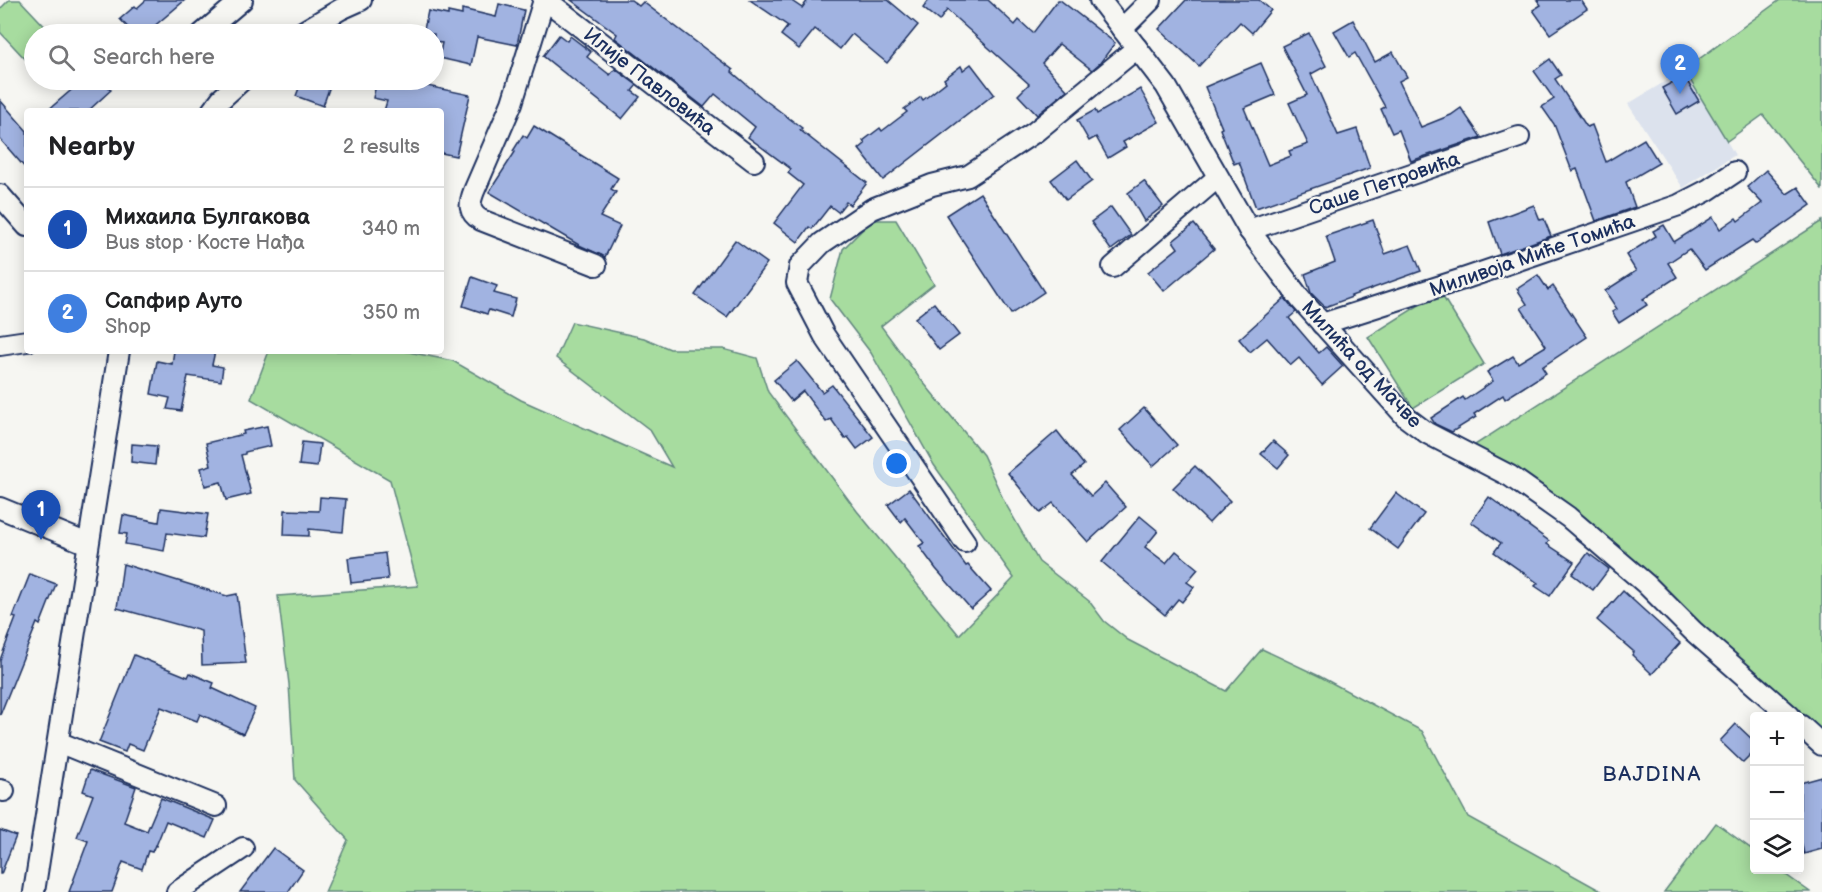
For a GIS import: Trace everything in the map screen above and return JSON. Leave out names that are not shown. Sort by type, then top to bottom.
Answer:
[{"type":"street","points":[[214,24],[242,0]]},
{"type":"street","points":[[316,24],[361,0]]},
{"type":"street","points":[[545,0],[512,103],[474,191],[470,210],[481,220],[596,266]]},
{"type":"street","name":"Илије Павловића","points":[[545,0],[754,162]]},
{"type":"street","name":"Милића од Мачве","points":[[1100,0],[1166,86],[1249,231],[1301,300],[1412,422],[1428,433],[1510,476],[1568,518],[1646,584],[1694,631],[1784,712]]},
{"type":"street","points":[[1122,29],[1150,0]]},
{"type":"street","points":[[965,542],[824,335],[797,284],[800,266],[822,243],[872,210],[932,185],[968,177],[1035,132],[1137,48]]},
{"type":"street","points":[[214,108],[231,90]]},
{"type":"street","name":"Саше Петровића","points":[[1249,231],[1519,137]]},
{"type":"street","name":"Миливоја Миће Томића","points":[[1322,324],[1466,278],[1679,205],[1708,190],[1735,172]]},
{"type":"street","points":[[1113,267],[1217,178]]},
{"type":"street","points":[[0,195],[24,220]]},
{"type":"street","points":[[0,345],[24,341]]},
{"type":"street","points":[[34,892],[119,354]]},
{"type":"street","points":[[0,508],[88,544]]},
{"type":"street","points":[[1804,729],[1822,745]]},
{"type":"street","points":[[58,742],[216,806]]},
{"type":"street","points":[[177,892],[243,848]]},
{"type":"shaded area","points":[[1684,70],[1735,155],[1683,188],[1628,104]]},
{"type":"green space","points":[[9,0],[20,0],[43,24],[24,24],[24,58],[0,32],[0,9]]},
{"type":"green space","points":[[1780,0],[1822,0],[1822,189],[1763,115],[1727,141],[1684,70]]},
{"type":"green space","points":[[872,220],[896,220],[934,284],[881,326],[918,376],[983,455],[1004,501],[1039,562],[1089,601],[1104,621],[1128,640],[1226,691],[1262,649],[1319,676],[1422,731],[1468,817],[1603,892],[325,892],[348,840],[295,780],[289,684],[278,596],[418,586],[390,480],[251,399],[268,354],[419,354],[453,361],[521,400],[672,467],[650,430],[556,358],[572,322],[644,338],[670,349],[723,349],[757,358],[768,392],[857,511],[959,635],[1014,578],[934,465],[871,353],[830,299],[843,249]]},
{"type":"green space","points":[[1822,221],[1822,742],[1804,726],[1804,712],[1789,712],[1646,584],[1464,452]]},
{"type":"green space","points":[[1440,292],[1484,364],[1413,408],[1368,337]]},
{"type":"green space","points":[[1716,823],[1750,848],[1750,874],[1785,874],[1810,892],[1664,892]]},
{"type":"building","points":[[146,0],[185,0],[157,24],[125,24],[120,19],[135,6],[137,8]]},
{"type":"building","points":[[571,0],[631,0],[639,6],[643,2],[733,70],[732,72],[761,97],[802,128],[800,130],[867,183],[850,205],[846,202],[838,212],[830,206],[812,229],[809,227],[798,242],[774,223],[803,185],[788,173],[791,169],[748,137],[755,127],[715,94],[704,107],[615,38],[617,34]]},
{"type":"building","points":[[750,0],[790,0],[802,8],[808,0],[888,0],[918,25],[887,63],[852,34],[840,49],[815,29],[799,49],[781,35],[788,26]]},
{"type":"building","points":[[929,0],[988,0],[1015,25],[1019,20],[1033,33],[1060,0],[1115,43],[1092,70],[1059,44],[1042,63],[1067,90],[1037,115],[1018,95],[1029,84],[947,10],[939,21],[923,8]]},
{"type":"building","points":[[1186,0],[1259,0],[1271,10],[1252,33],[1240,22],[1199,66],[1159,29]]},
{"type":"building","points":[[1537,0],[1581,0],[1587,9],[1550,34],[1533,10],[1541,5]]},
{"type":"building","points":[[499,4],[524,10],[517,45],[477,37],[471,65],[444,59],[444,24],[425,24],[428,11],[462,15],[462,9],[496,17]]},
{"type":"building","points":[[1353,20],[1375,62],[1393,52],[1407,77],[1399,81],[1421,127],[1451,115],[1461,108],[1481,137],[1411,161],[1399,130],[1392,133],[1381,109],[1385,107],[1355,53],[1349,57],[1334,31]]},
{"type":"building","points":[[1309,33],[1326,66],[1311,74],[1338,135],[1357,129],[1370,168],[1256,208],[1239,162],[1234,164],[1205,87],[1261,63],[1275,95],[1244,108],[1268,165],[1291,156],[1289,151],[1308,144],[1289,103],[1307,95],[1282,46]]},
{"type":"building","points":[[559,35],[567,41],[570,36],[591,52],[587,57],[610,75],[615,69],[637,85],[632,91],[640,97],[622,119],[543,56]]},
{"type":"building","points":[[1550,59],[1561,75],[1555,79],[1587,127],[1592,125],[1606,162],[1644,139],[1659,163],[1626,182],[1635,207],[1596,221],[1577,169],[1572,171],[1554,124],[1542,107],[1554,99],[1534,71]]},
{"type":"building","points":[[971,64],[994,94],[883,180],[859,149],[865,144],[863,141],[880,128],[882,131],[907,112],[904,109],[921,97],[923,100],[946,82],[944,79],[961,66],[963,70]]},
{"type":"building","points":[[1684,76],[1699,101],[1677,114],[1662,88]]},
{"type":"building","points":[[1140,89],[1159,122],[1123,142],[1126,147],[1108,158],[1096,137],[1089,141],[1077,120],[1095,110],[1097,114]]},
{"type":"building","points":[[71,90],[111,90],[91,108],[50,108]]},
{"type":"building","points":[[298,90],[329,90],[323,106],[296,96]]},
{"type":"building","points":[[375,90],[444,90],[470,95],[456,156],[444,154],[444,108],[385,108],[387,101],[373,98]]},
{"type":"building","points":[[0,100],[24,128],[24,167],[0,139]]},
{"type":"building","points":[[534,126],[618,178],[611,189],[616,192],[600,217],[620,226],[605,257],[579,245],[489,192],[515,152],[513,151],[523,135],[527,138]]},
{"type":"building","points":[[1077,160],[1092,181],[1066,200],[1051,180]]},
{"type":"building","points":[[1766,170],[1787,194],[1798,187],[1811,205],[1756,244],[1752,240],[1705,270],[1689,249],[1668,263],[1677,277],[1643,299],[1647,305],[1619,323],[1612,312],[1617,309],[1605,291],[1636,271],[1626,255],[1656,236],[1653,231],[1664,225],[1674,242],[1713,217],[1720,229],[1736,218],[1738,221],[1762,203],[1747,187]]},
{"type":"building","points":[[1144,181],[1163,206],[1144,221],[1128,193]]},
{"type":"building","points":[[980,193],[1044,292],[1011,314],[946,215]]},
{"type":"building","points":[[1534,205],[1540,220],[1544,219],[1551,236],[1500,254],[1489,222]]},
{"type":"building","points":[[1111,207],[1131,235],[1111,250],[1091,222]]},
{"type":"building","points":[[1373,220],[1385,254],[1410,245],[1421,271],[1325,307],[1311,293],[1305,274],[1335,262],[1326,236]]},
{"type":"building","points":[[1194,224],[1214,249],[1164,291],[1148,272],[1178,248],[1173,241]]},
{"type":"building","points":[[735,240],[767,263],[727,317],[695,295]]},
{"type":"building","points":[[1538,275],[1548,290],[1553,286],[1587,337],[1542,367],[1546,373],[1505,399],[1503,395],[1474,414],[1476,417],[1452,432],[1435,424],[1431,418],[1463,397],[1465,400],[1493,381],[1487,372],[1513,356],[1518,363],[1546,346],[1521,308],[1527,304],[1517,289]]},
{"type":"building","points":[[472,277],[497,286],[494,293],[516,299],[511,317],[489,310],[487,314],[463,306]]},
{"type":"building","points":[[1285,298],[1296,312],[1289,318],[1319,353],[1326,347],[1343,366],[1322,385],[1299,358],[1291,365],[1267,338],[1250,352],[1239,339]]},
{"type":"building","points":[[934,303],[959,335],[939,350],[915,318]]},
{"type":"building","points":[[174,354],[214,354],[212,365],[223,367],[221,381],[188,376],[181,411],[167,409],[170,398],[151,394],[157,361],[172,364]]},
{"type":"building","points":[[797,361],[822,392],[832,385],[873,437],[857,449],[848,437],[845,439],[831,419],[826,422],[803,391],[791,401],[774,380]]},
{"type":"building","points":[[1144,408],[1177,445],[1153,466],[1120,430]]},
{"type":"building","points":[[267,426],[271,446],[241,455],[251,494],[226,500],[221,482],[205,486],[201,468],[211,465],[206,443]]},
{"type":"building","points":[[1057,431],[1084,465],[1072,475],[1091,496],[1105,483],[1126,507],[1088,542],[1053,503],[1040,513],[1008,473]]},
{"type":"building","points":[[1273,441],[1289,455],[1278,468],[1261,454]]},
{"type":"building","points":[[302,442],[320,444],[317,467],[299,465]]},
{"type":"building","points":[[132,444],[157,446],[155,465],[131,462]]},
{"type":"building","points":[[1195,466],[1230,501],[1209,523],[1173,488]]},
{"type":"building","points":[[909,489],[966,566],[968,565],[991,591],[971,609],[919,546],[924,543],[905,518],[901,522],[888,505]]},
{"type":"building","points":[[1396,493],[1424,514],[1398,549],[1370,528]]},
{"type":"building","points":[[320,497],[346,499],[343,532],[309,529],[309,536],[284,535],[285,510],[319,511]]},
{"type":"building","points":[[1489,497],[1549,541],[1547,544],[1574,562],[1550,596],[1535,586],[1538,583],[1494,552],[1501,543],[1471,522]]},
{"type":"building","points":[[161,508],[208,514],[204,538],[167,533],[164,551],[125,544],[127,534],[120,533],[123,515],[159,522]]},
{"type":"building","points":[[1140,516],[1158,531],[1145,547],[1166,563],[1176,551],[1198,569],[1187,582],[1194,587],[1182,602],[1178,599],[1165,615],[1102,562]]},
{"type":"building","points":[[385,553],[388,579],[351,583],[348,558]]},
{"type":"building","points":[[1588,553],[1609,569],[1593,590],[1572,574]]},
{"type":"building","points":[[123,564],[227,596],[237,594],[246,663],[202,665],[201,631],[117,608]]},
{"type":"building","points":[[30,574],[56,584],[40,625],[37,623],[0,715],[0,660],[16,618],[13,617]]},
{"type":"building","points":[[1623,591],[1680,643],[1652,674],[1632,655],[1634,652],[1597,620]]},
{"type":"building","points":[[134,655],[188,677],[190,673],[214,683],[212,688],[255,708],[243,734],[200,714],[197,721],[161,707],[143,750],[128,744],[125,752],[99,742]]},
{"type":"building","points":[[1736,724],[1750,737],[1750,756],[1743,763],[1720,741]]},
{"type":"building","points":[[90,770],[136,787],[124,822],[147,831],[161,798],[215,820],[207,838],[166,821],[156,846],[152,852],[148,851],[142,869],[123,862],[112,892],[69,892],[88,841],[77,837],[93,795],[83,791]]},
{"type":"building","points":[[1822,777],[1822,849],[1804,854],[1804,820],[1804,782]]},
{"type":"building","points":[[0,830],[16,836],[1,874],[0,874]]},
{"type":"building","points":[[273,848],[303,870],[288,892],[240,892]]},
{"type":"place","name":"Сапфир Ауто","points":[[1680,94]]},
{"type":"place","name":"Михаила Булгакова","points":[[41,540]]},
{"type":"district","name":"BAJDINA","points":[[1652,774]]}]
